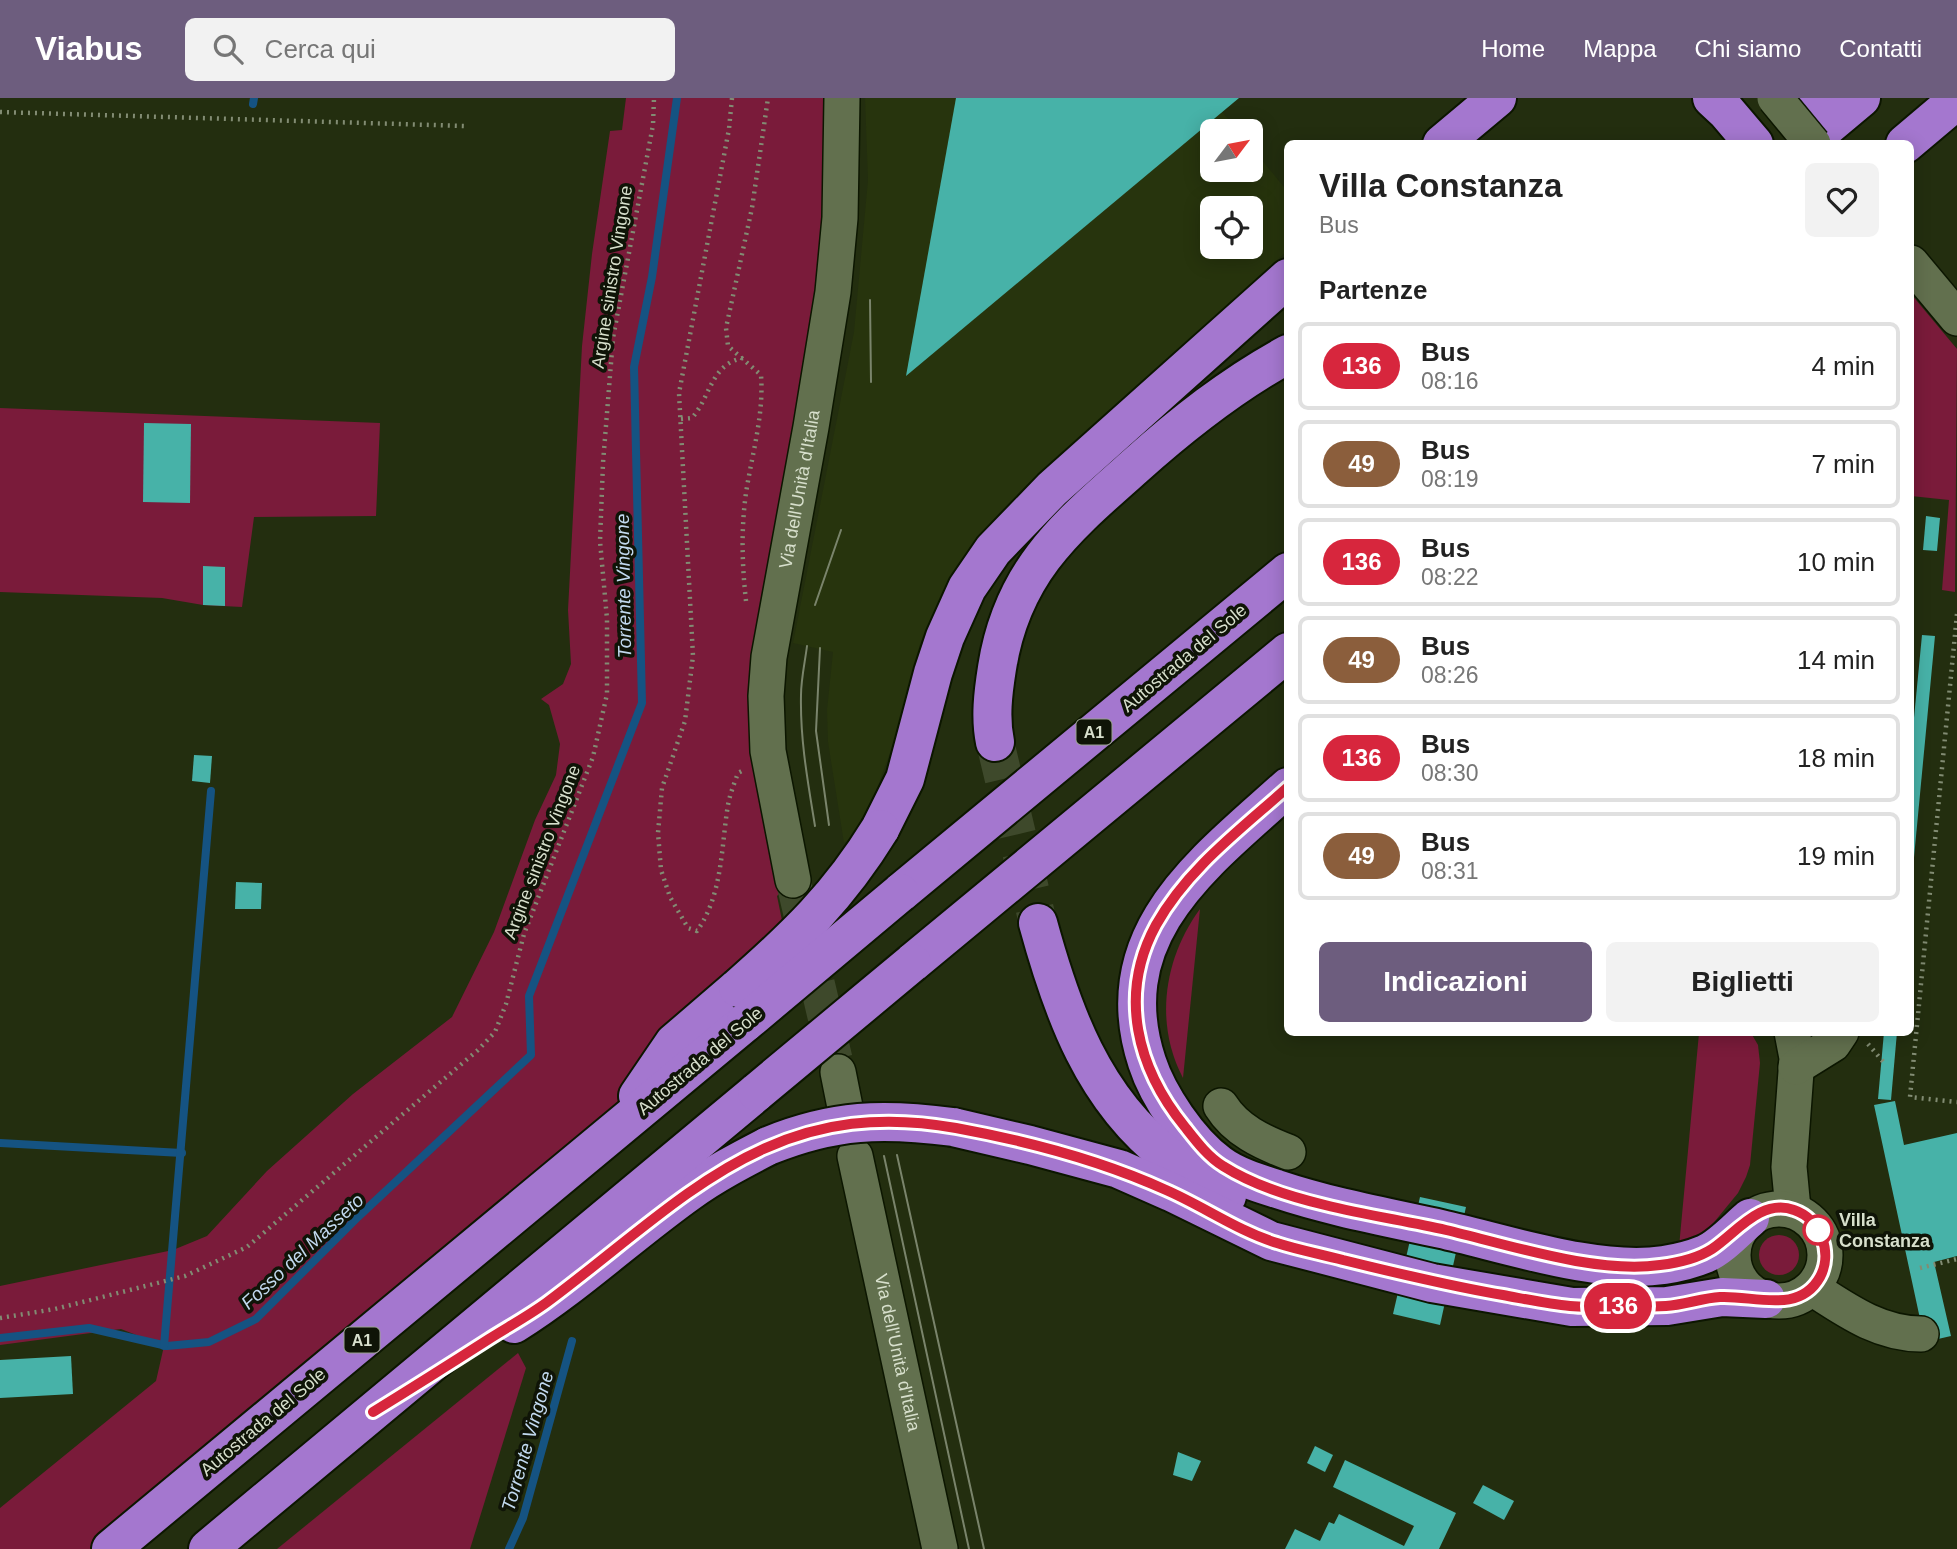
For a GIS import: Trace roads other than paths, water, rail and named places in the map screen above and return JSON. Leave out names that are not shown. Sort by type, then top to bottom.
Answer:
[{"type":"highway","points":[[1447,140],[1497,98]]},
{"type":"highway","points":[[1806,115],[1861,98]]},
{"type":"highway","points":[[1910,140],[1957,100]]},
{"type":"highway","points":[[1914,169],[1957,132]]},
{"type":"highway","points":[[742,1005],[847,880],[880,829],[905,779],[945,637],[967,589],[993,550],[1052,489],[1284,282]]},
{"type":"highway","points":[[995,742],[993,701],[1002,640],[1014,604],[1046,551],[1087,508],[1172,433],[1237,383],[1284,356]]},
{"type":"highway","name":"Autostrada del Sole","points":[[111,1549],[614,1132],[674,1043],[742,1005],[900,893],[1284,575]]},
{"type":"highway","points":[[208,1549],[1284,655]]},
{"type":"highway","points":[[1284,791],[1189,878],[1156,925],[1140,967],[1136,1018],[1152,1077],[1171,1110],[1213,1158],[1259,1184],[1322,1205],[1622,1268],[1665,1265],[1707,1253],[1769,1212]]},
{"type":"highway","points":[[1038,923],[1061,1002],[1079,1045],[1115,1101],[1147,1138],[1169,1157],[1273,1227],[1432,1283]]},
{"type":"highway","points":[[373,1412],[541,1306],[690,1191],[727,1167],[768,1146],[817,1130],[863,1121],[918,1123],[953,1128],[1119,1169],[1271,1241],[1432,1283],[1572,1307],[1667,1306],[1722,1297],[1766,1299]]},
{"type":"street","name":"Via dell'Unità d'Italia","points":[[793,880],[768,751],[766,696],[774,634],[833,292],[840,218],[842,98]]},
{"type":"street","points":[[1914,267],[1957,318]]},
{"type":"street","points":[[1769,1212],[1810,1220],[1824,1241],[1824,1266],[1812,1288],[1791,1300],[1778,1301],[1754,1294],[1744,1286],[1732,1259],[1739,1231],[1769,1212],[1788,1167],[1797,1067],[1797,1050],[1793,1036]]},
{"type":"street","points":[[1797,1067],[1833,1044],[1853,1037]]},
{"type":"street","points":[[838,1072],[845,1107]]},
{"type":"street","points":[[1221,1106],[1230,1119],[1246,1132],[1288,1152]]},
{"type":"street","name":"Via dell'Unità d'Italia","points":[[855,1156],[940,1549]]},
{"type":"street","points":[[1812,1288],[1873,1324],[1894,1332],[1921,1334]]},
{"type":"waterway","points":[[253,104],[254,98]]},
{"type":"waterway","name":"Torrente Vingone","points":[[0,1338],[89,1328],[167,1346],[209,1342],[256,1319],[358,1217],[531,1055],[529,996],[642,703],[634,367],[652,277],[677,98]]},
{"type":"waterway","points":[[164,1346],[211,791]]},
{"type":"waterway","points":[[0,1143],[182,1153]]},
{"type":"waterway","name":"Torrente Vingone","points":[[509,1549],[523,1518],[572,1341]]},
{"type":"tunnel","points":[[995,742],[1038,923]]},
{"type":"tunnel","points":[[793,880],[835,1059]]},
{"type":"tram line","points":[[870,300],[871,382]]},
{"type":"tram line","points":[[815,605],[841,530]]},
{"type":"tram line","points":[[807,646],[801,712],[815,826]]},
{"type":"tram line","points":[[820,648],[816,731],[829,825]]},
{"type":"tram line","points":[[897,1155],[984,1549]]},
{"type":"tram line","points":[[884,1156],[969,1549]]},
{"type":"place","name":"Villa Constanza","points":[[1818,1230]]},
{"type":"water label","name":"Fosso del Masseto","points":[[302,1251]]}]
